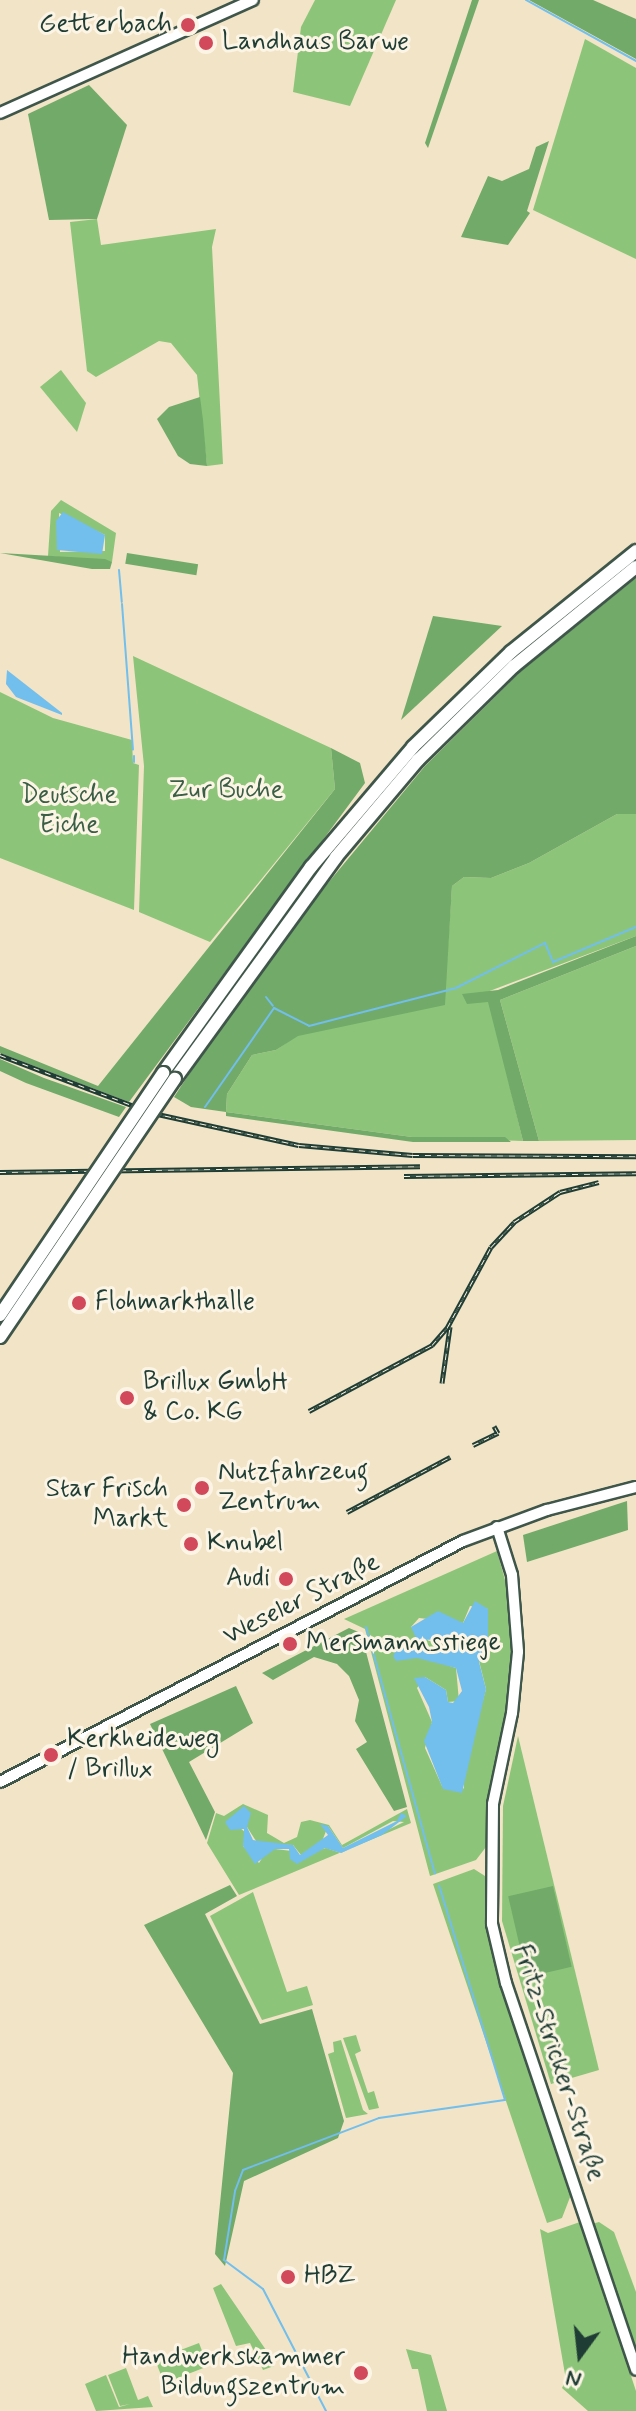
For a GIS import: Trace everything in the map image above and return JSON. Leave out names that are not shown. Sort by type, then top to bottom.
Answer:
[{"type":"highway","points":[[0,1315],[169,1076],[311,867],[413,747],[511,652],[636,551]]},
{"type":"highway","points":[[0,1337],[169,1076],[336,857],[418,760],[514,666],[636,567]]},
{"type":"main road","points":[[0,113],[253,0]]},
{"type":"main road","name":"Weseler Straße","points":[[0,1782],[497,1527],[636,1487]]},
{"type":"main road","name":"Fritz-Stricker-Straße","points":[[497,1527],[512,1575],[518,1652],[512,1713],[493,1804],[492,1924],[506,1983],[636,2370]]},
{"type":"green space","points":[[315,0],[396,0],[350,106],[293,92],[301,27]]},
{"type":"green space","points":[[472,0],[479,0],[428,148],[425,143]]},
{"type":"green space","points":[[529,0],[593,0],[636,19],[636,59]]},
{"type":"green space","points":[[585,39],[636,68],[636,259],[533,210]]},
{"type":"green space","points":[[89,85],[127,125],[97,219],[49,220],[28,114]]},
{"type":"green space","points":[[549,141],[527,211],[530,213],[508,245],[461,237],[488,176],[502,181],[529,169],[536,147]]},
{"type":"green space","points":[[97,219],[101,245],[216,229],[212,247],[223,464],[207,466],[197,375],[171,343],[159,341],[96,377],[87,371],[70,222]]},
{"type":"green space","points":[[61,370],[86,403],[77,432],[40,387]]},
{"type":"green space","points":[[200,397],[207,466],[190,464],[178,456],[157,419],[169,407]]},
{"type":"green space","points":[[61,500],[116,533],[112,562],[48,556],[51,511]],"holes":[[[59,513],[105,535],[105,551],[60,552]]]},
{"type":"green space","points":[[0,553],[105,559],[112,562],[110,569],[92,569]]},
{"type":"green space","points":[[127,553],[198,564],[196,575],[125,564]]},
{"type":"green space","points":[[636,578],[636,814],[617,814],[529,863],[491,878],[464,877],[452,886],[445,1005],[298,1036],[276,1050],[252,1055],[227,1094],[226,1112],[191,1107],[174,1097],[265,959],[425,766],[521,671]]},
{"type":"green space","points":[[433,616],[502,626],[401,720]]},
{"type":"green space","name":"Zur Buche","points":[[133,656],[331,748],[335,789],[210,942],[139,912],[144,766]]},
{"type":"green space","name":"Deutsche Eiche","points":[[0,692],[53,718],[132,740],[133,763],[139,765],[134,910],[0,858]]},
{"type":"green space","points":[[331,748],[360,763],[365,783],[129,1102],[0,1053],[0,1046],[98,1086],[335,789]]},
{"type":"green space","points":[[617,814],[636,814],[636,936],[487,992],[523,1141],[412,1137],[226,1112],[227,1094],[252,1055],[276,1050],[298,1035],[444,1004],[452,886],[464,877],[491,878],[529,863]]},
{"type":"green space","points":[[636,936],[636,946],[500,1000],[539,1141],[523,1141],[488,1002],[467,1004],[462,994],[498,990]]},
{"type":"green space","points":[[636,946],[636,1140],[539,1141],[500,1000]]},
{"type":"green space","points":[[0,1059],[126,1107],[119,1117],[26,1083],[0,1071]]},
{"type":"green space","points":[[226,1112],[412,1137],[505,1137],[511,1142],[413,1142],[226,1116]]},
{"type":"green space","points":[[627,1501],[628,1530],[527,1562],[523,1535]]},
{"type":"green space","points":[[497,1551],[510,1598],[514,1655],[486,1847],[476,1860],[430,1876],[365,1629],[344,1619]],"holes":[[[470,1606],[488,1609],[488,1639],[479,1661],[486,1689],[464,1768],[464,1788],[459,1792],[442,1786],[425,1748],[432,1722],[417,1688],[425,1677],[446,1690],[448,1702],[459,1701],[456,1668],[397,1649],[454,1648],[458,1639],[429,1641],[411,1627],[419,1618],[463,1623]]]},
{"type":"green space","points":[[349,1628],[361,1633],[407,1807],[394,1811],[356,1749],[367,1742],[355,1721],[359,1700],[349,1676],[337,1664],[314,1657],[273,1680],[262,1673]]},
{"type":"green space","points":[[236,1686],[253,1723],[189,1762],[215,1812],[206,1840],[150,1724]]},
{"type":"green space","points":[[518,1736],[599,2070],[551,2084],[502,1921],[503,1806]]},
{"type":"green space","points":[[243,1804],[268,1815],[267,1833],[284,1843],[297,1837],[301,1822],[310,1820],[329,1825],[342,1845],[407,1809],[411,1823],[350,1848],[404,1822],[393,1821],[343,1848],[328,1826],[321,1844],[301,1855],[293,1845],[258,1844],[247,1827],[239,1827],[246,1833],[243,1846],[259,1863],[267,1850],[275,1849],[292,1851],[290,1859],[326,1848],[340,1853],[239,1895],[207,1843],[216,1813],[224,1816]]},
{"type":"green space","points":[[474,1869],[485,1876],[496,1961],[572,2192],[562,2218],[547,2223],[433,1884]]},
{"type":"green space","points":[[230,1885],[237,1896],[205,1914],[260,2024],[312,2009],[344,2121],[338,2138],[244,2181],[225,2266],[215,2254],[233,2073],[144,1925]]},
{"type":"green space","points":[[553,1886],[572,1967],[527,1977],[508,1896]]},
{"type":"green space","points":[[253,1892],[287,1992],[307,1986],[313,2005],[262,2020],[210,1916]]},
{"type":"green space","points":[[356,2035],[361,2051],[355,2054],[368,2093],[374,2091],[379,2108],[369,2110],[343,2038]]},
{"type":"green space","points":[[341,2040],[363,2110],[368,2114],[346,2118],[328,2054],[334,2052],[333,2042]]},
{"type":"green space","points":[[580,2222],[636,2391],[636,2411],[588,2411],[562,2388],[566,2380],[540,2229],[548,2233]]},
{"type":"green space","points":[[599,2222],[614,2232],[636,2292],[636,2359],[592,2224]]},
{"type":"green space","points":[[221,2284],[274,2366],[263,2370],[250,2343],[236,2346],[213,2288]]},
{"type":"green space","points":[[199,2343],[208,2366],[164,2383],[155,2360]]},
{"type":"green space","points":[[406,2349],[431,2355],[447,2411],[427,2411],[418,2369],[412,2369]]},
{"type":"green space","points":[[126,2368],[138,2400],[148,2396],[153,2407],[96,2411],[85,2384],[106,2375],[119,2407],[130,2404],[120,2406],[108,2375]]},
{"type":"water","points":[[63,512],[105,535],[102,554],[57,550],[56,521]]},
{"type":"water","points":[[7,670],[62,715],[16,697],[6,684]]},
{"type":"water","points":[[475,1601],[488,1609],[488,1639],[479,1662],[486,1689],[462,1793],[443,1789],[424,1741],[432,1722],[429,1707],[414,1678],[425,1677],[446,1690],[448,1702],[453,1703],[462,1691],[456,1668],[417,1658],[396,1661],[393,1656],[397,1649],[454,1648],[457,1639],[417,1640],[411,1627],[438,1611],[463,1623]]},
{"type":"water","points":[[244,1806],[251,1813],[247,1827],[253,1840],[293,1845],[300,1855],[328,1835],[320,1824],[328,1826],[343,1848],[397,1821],[401,1813],[407,1816],[382,1835],[341,1853],[325,1848],[297,1864],[290,1859],[289,1849],[275,1849],[255,1864],[243,1846],[244,1829],[230,1830],[225,1822]]},
{"type":"waterway","name":"Getterbach","points":[[526,0],[636,61]]},
{"type":"waterway","points":[[119,570],[122,602]]},
{"type":"waterway","points":[[122,604],[133,750]]},
{"type":"waterway","points":[[134,756],[134,762]]},
{"type":"waterway","points":[[205,1107],[274,1008],[309,1026],[456,988],[545,943],[553,962],[636,927]]},
{"type":"waterway","points":[[266,997],[273,1006]]},
{"type":"waterway","points":[[366,1627],[435,1874]]},
{"type":"waterway","points":[[326,2411],[263,2289],[224,2260],[235,2191],[243,2170],[379,2118],[505,2100],[439,1886]]},
{"type":"railway","points":[[0,1055],[153,1113],[299,1145],[413,1155],[636,1156]]},
{"type":"railway","points":[[0,1172],[420,1166]]},
{"type":"railway","points":[[404,1176],[636,1173]]},
{"type":"railway","points":[[309,1411],[432,1345],[447,1328],[491,1247],[514,1222],[560,1192],[599,1182]]},
{"type":"railway","points":[[442,1383],[450,1327]]},
{"type":"railway","points":[[473,1445],[498,1433],[494,1426]]},
{"type":"railway","points":[[347,1512],[450,1457]]},
{"type":"place","name":"Getterbach","points":[[188,25]]},
{"type":"place","name":"Landhaus Barwe","points":[[206,43]]},
{"type":"place","name":"Flohmarkthalle","points":[[79,1303]]},
{"type":"place","name":"Brillux GmbH & Co. KG","points":[[127,1398]]},
{"type":"place","name":"Nutzfahrzeug Zentrum","points":[[202,1488]]},
{"type":"place","name":"Star Frisch Markt","points":[[184,1505]]},
{"type":"place","name":"Knubel","points":[[191,1544]]},
{"type":"place","name":"Audi","points":[[286,1579]]},
{"type":"place","name":"Mersmannsstiege","points":[[290,1644]]},
{"type":"place","name":"Kerkheideweg / Brillux","points":[[51,1755]]},
{"type":"place","name":"HBZ","points":[[288,2277]]},
{"type":"place","name":"Handwerkskammer Bildungszentrum","points":[[361,2373]]}]
